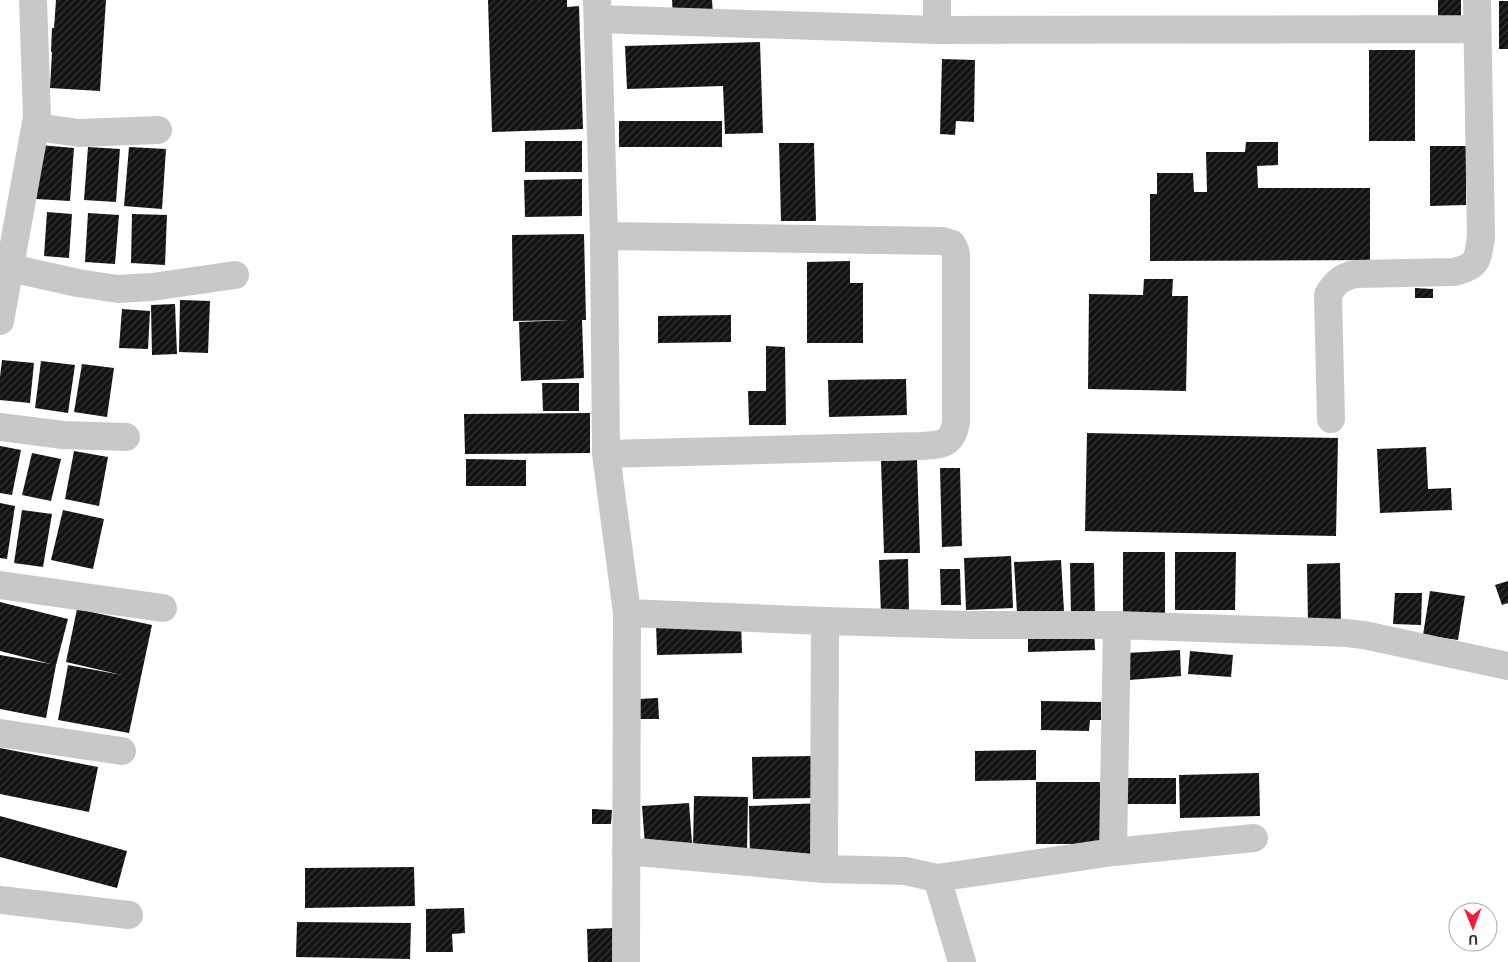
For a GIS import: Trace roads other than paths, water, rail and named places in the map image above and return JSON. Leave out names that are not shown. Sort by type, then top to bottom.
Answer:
[{"type":"street","points":[[0,321],[38,117],[33,0]]},
{"type":"street","points":[[937,0],[937,30]]},
{"type":"street","points":[[1331,419],[1328,295],[1333,285],[1344,277],[1356,274],[1454,272],[1470,267],[1478,256],[1481,237],[1477,0]]},
{"type":"street","points":[[626,962],[627,613],[606,454],[604,236],[597,9],[937,30],[1477,29]]},
{"type":"street","points":[[36,127],[78,133],[158,130]]},
{"type":"street","points":[[604,236],[942,241],[952,244],[956,250],[956,422],[952,437],[946,443],[922,446],[606,454]]},
{"type":"street","points":[[10,268],[78,284],[118,289],[152,287],[234,275]]},
{"type":"street","points":[[0,428],[63,435],[126,437]]},
{"type":"street","points":[[0,585],[163,608]]},
{"type":"street","points":[[627,613],[825,621],[1117,625],[1364,635],[1508,666]]},
{"type":"street","points":[[824,869],[825,621]]},
{"type":"street","points":[[1113,852],[1117,625]]},
{"type":"street","points":[[0,733],[122,751]]},
{"type":"street","points":[[626,851],[824,869],[905,871],[937,878],[1113,852],[1254,838]]},
{"type":"street","points":[[937,878],[962,962]]},
{"type":"street","points":[[0,900],[129,915]]}]
